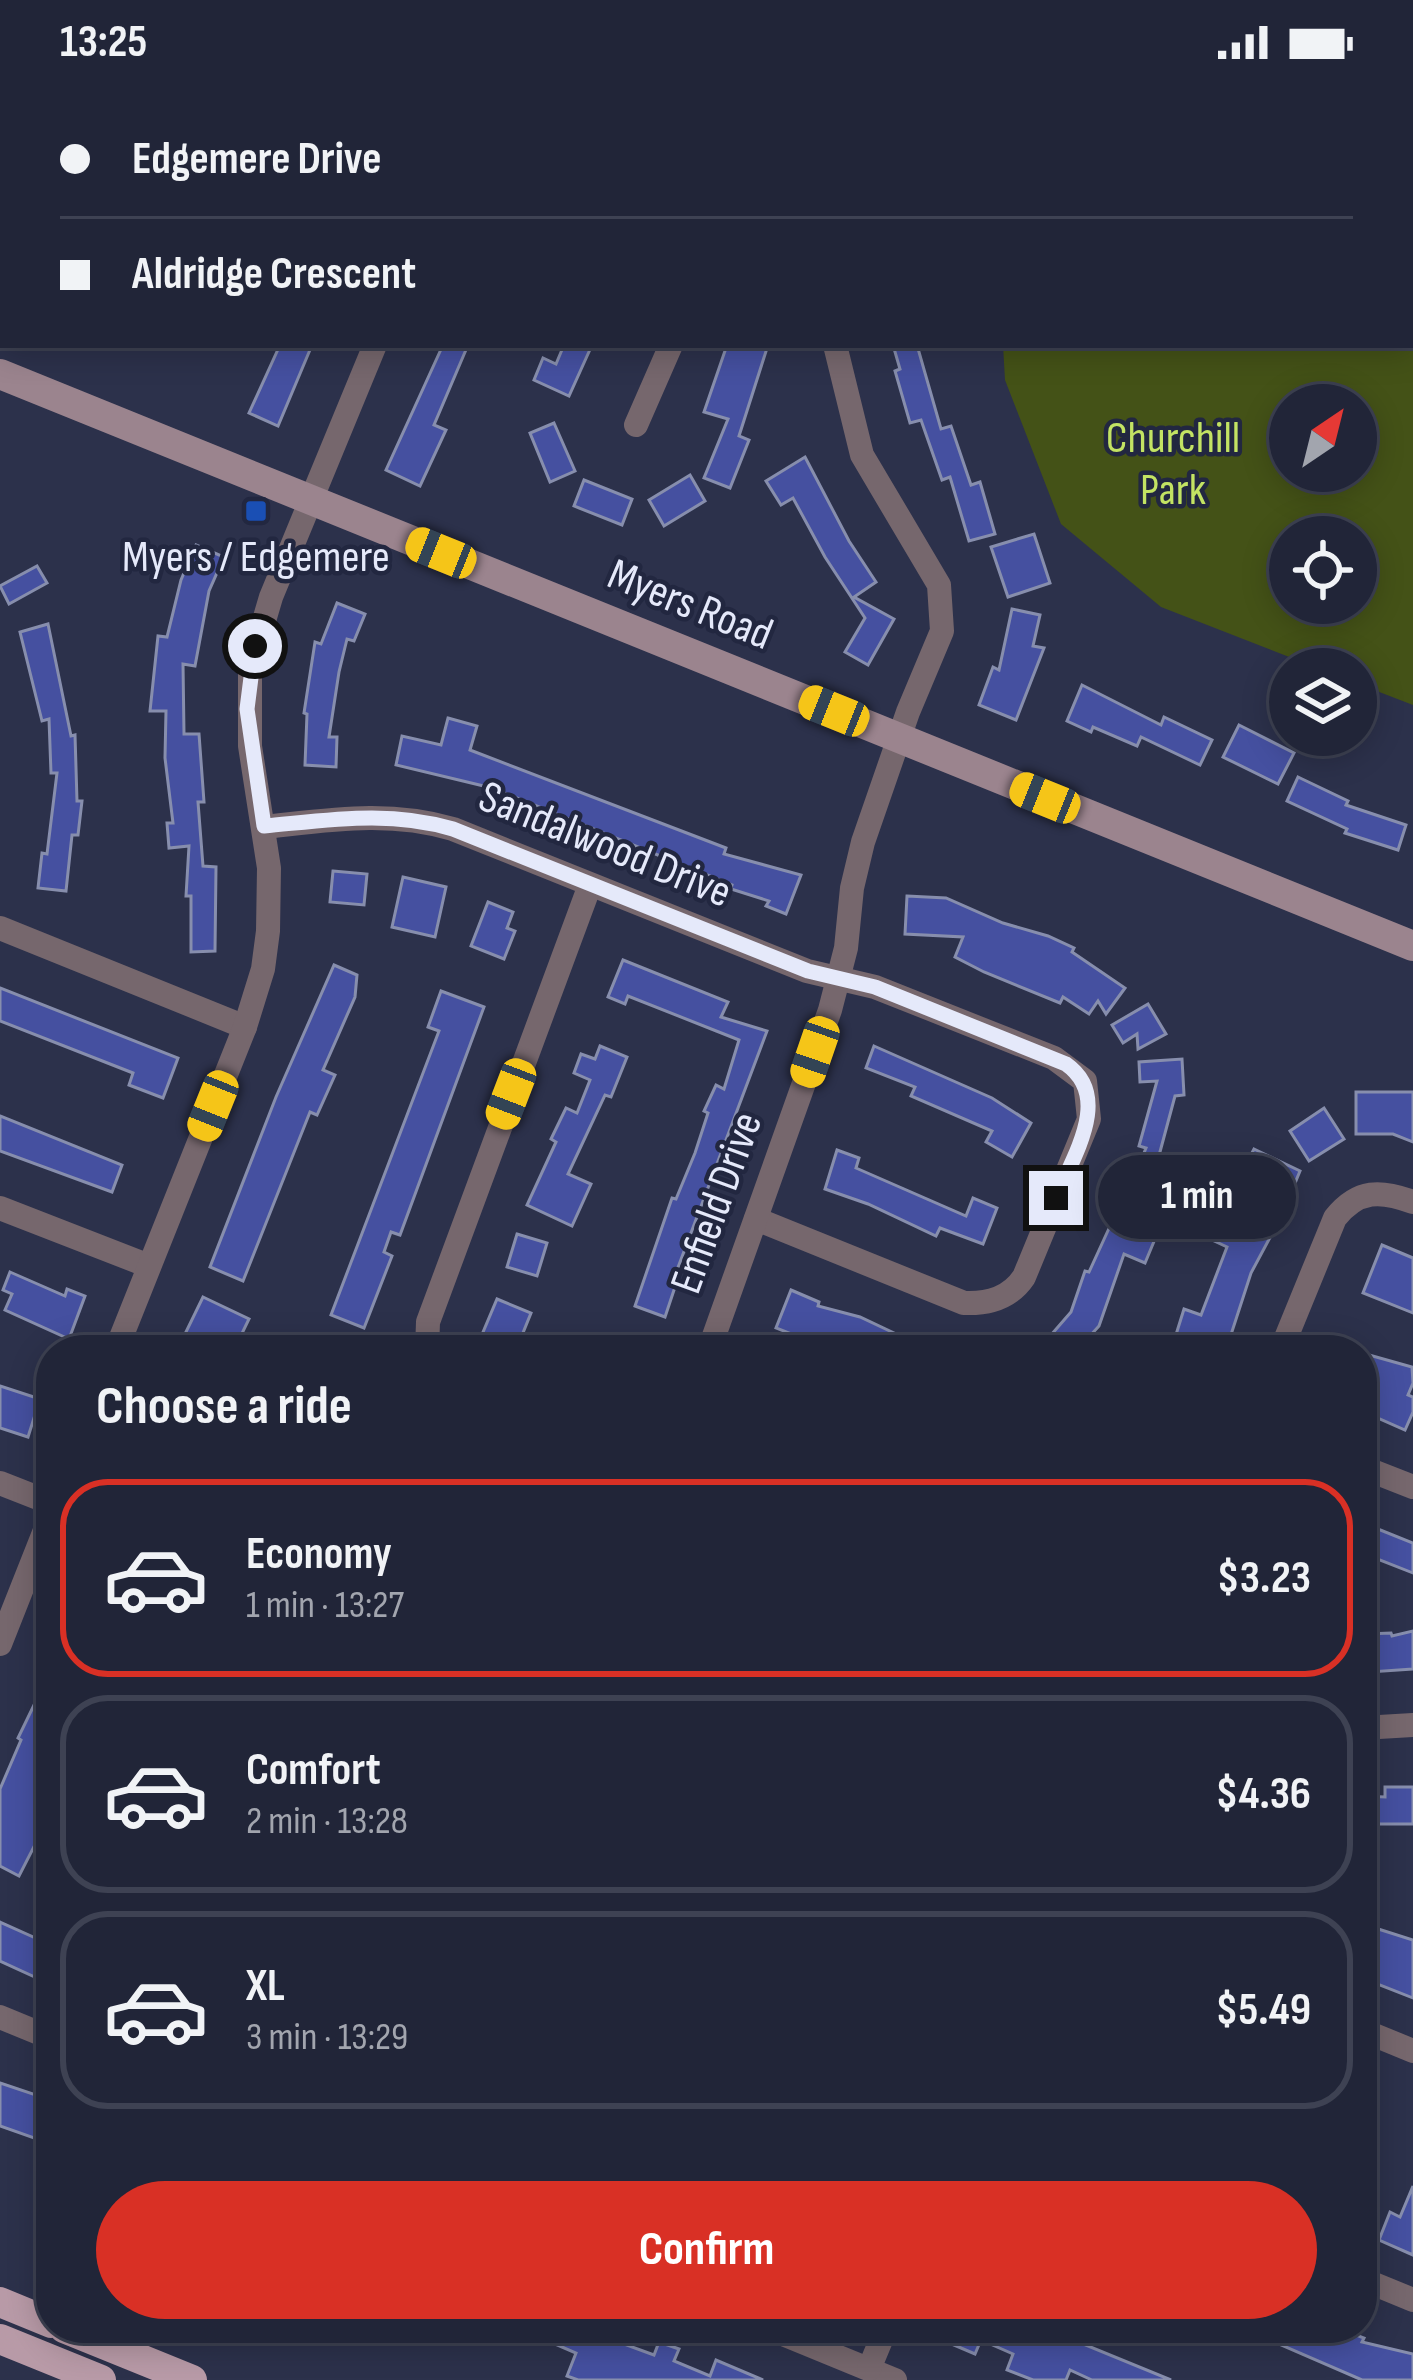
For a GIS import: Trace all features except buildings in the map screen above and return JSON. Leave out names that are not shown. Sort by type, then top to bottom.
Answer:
[{"type":"main road","name":"Myers Road","points":[[0,374],[1413,946]]},
{"type":"main road","points":[[0,2302],[36,2317]]},
{"type":"main road","points":[[0,2339],[101,2380]]},
{"type":"main road","points":[[101,2343],[192,2380]]},
{"type":"street","points":[[122,1335],[245,1027],[262,969],[268,931],[264,826],[250,746],[250,668],[267,609],[373,348]]},
{"type":"street","points":[[636,425],[670,348]]},
{"type":"street","name":"Enfield Drive","points":[[714,1335],[838,978],[856,866],[942,631],[939,585],[862,455],[836,348]]},
{"type":"street","name":"Sandalwood Drive","points":[[264,826],[349,817],[425,820],[808,971],[875,987],[1066,1064],[1084,1081],[1089,1119],[1024,1277],[1017,1288],[995,1300],[964,1303],[756,1219]]},
{"type":"street","points":[[428,1335],[428,1322],[590,885]]},
{"type":"street","points":[[0,928],[245,1027]]},
{"type":"street","points":[[1287,1335],[1345,1205],[1357,1197],[1384,1192],[1413,1202]]},
{"type":"street","points":[[0,1208],[149,1266]]},
{"type":"street","points":[[1377,1473],[1413,1487]]},
{"type":"street","points":[[0,1483],[36,1497]]},
{"type":"street","points":[[0,1644],[36,1553]]},
{"type":"street","points":[[1377,1727],[1413,1725]]},
{"type":"street","points":[[0,2017],[36,2032]]},
{"type":"street","points":[[1377,2036],[1413,2051]]},
{"type":"street","points":[[1377,2285],[1413,2300]]},
{"type":"street","points":[[804,2343],[895,2380]]},
{"type":"street","points":[[869,2369],[880,2343]]},
{"type":"green space","name":"Churchill Park","points":[[1003,348],[1413,348],[1413,705],[1377,691],[1377,648],[1269,649],[1161,607],[1061,524],[1005,380]]},
{"type":"place","name":"Myers / Edgemere","points":[[256,511]]},
{"type":"route","points":[[255,646],[247,709],[264,826],[375,816],[425,820],[808,971],[875,987],[1066,1064],[1084,1081],[1090,1112],[1056,1198]]}]
